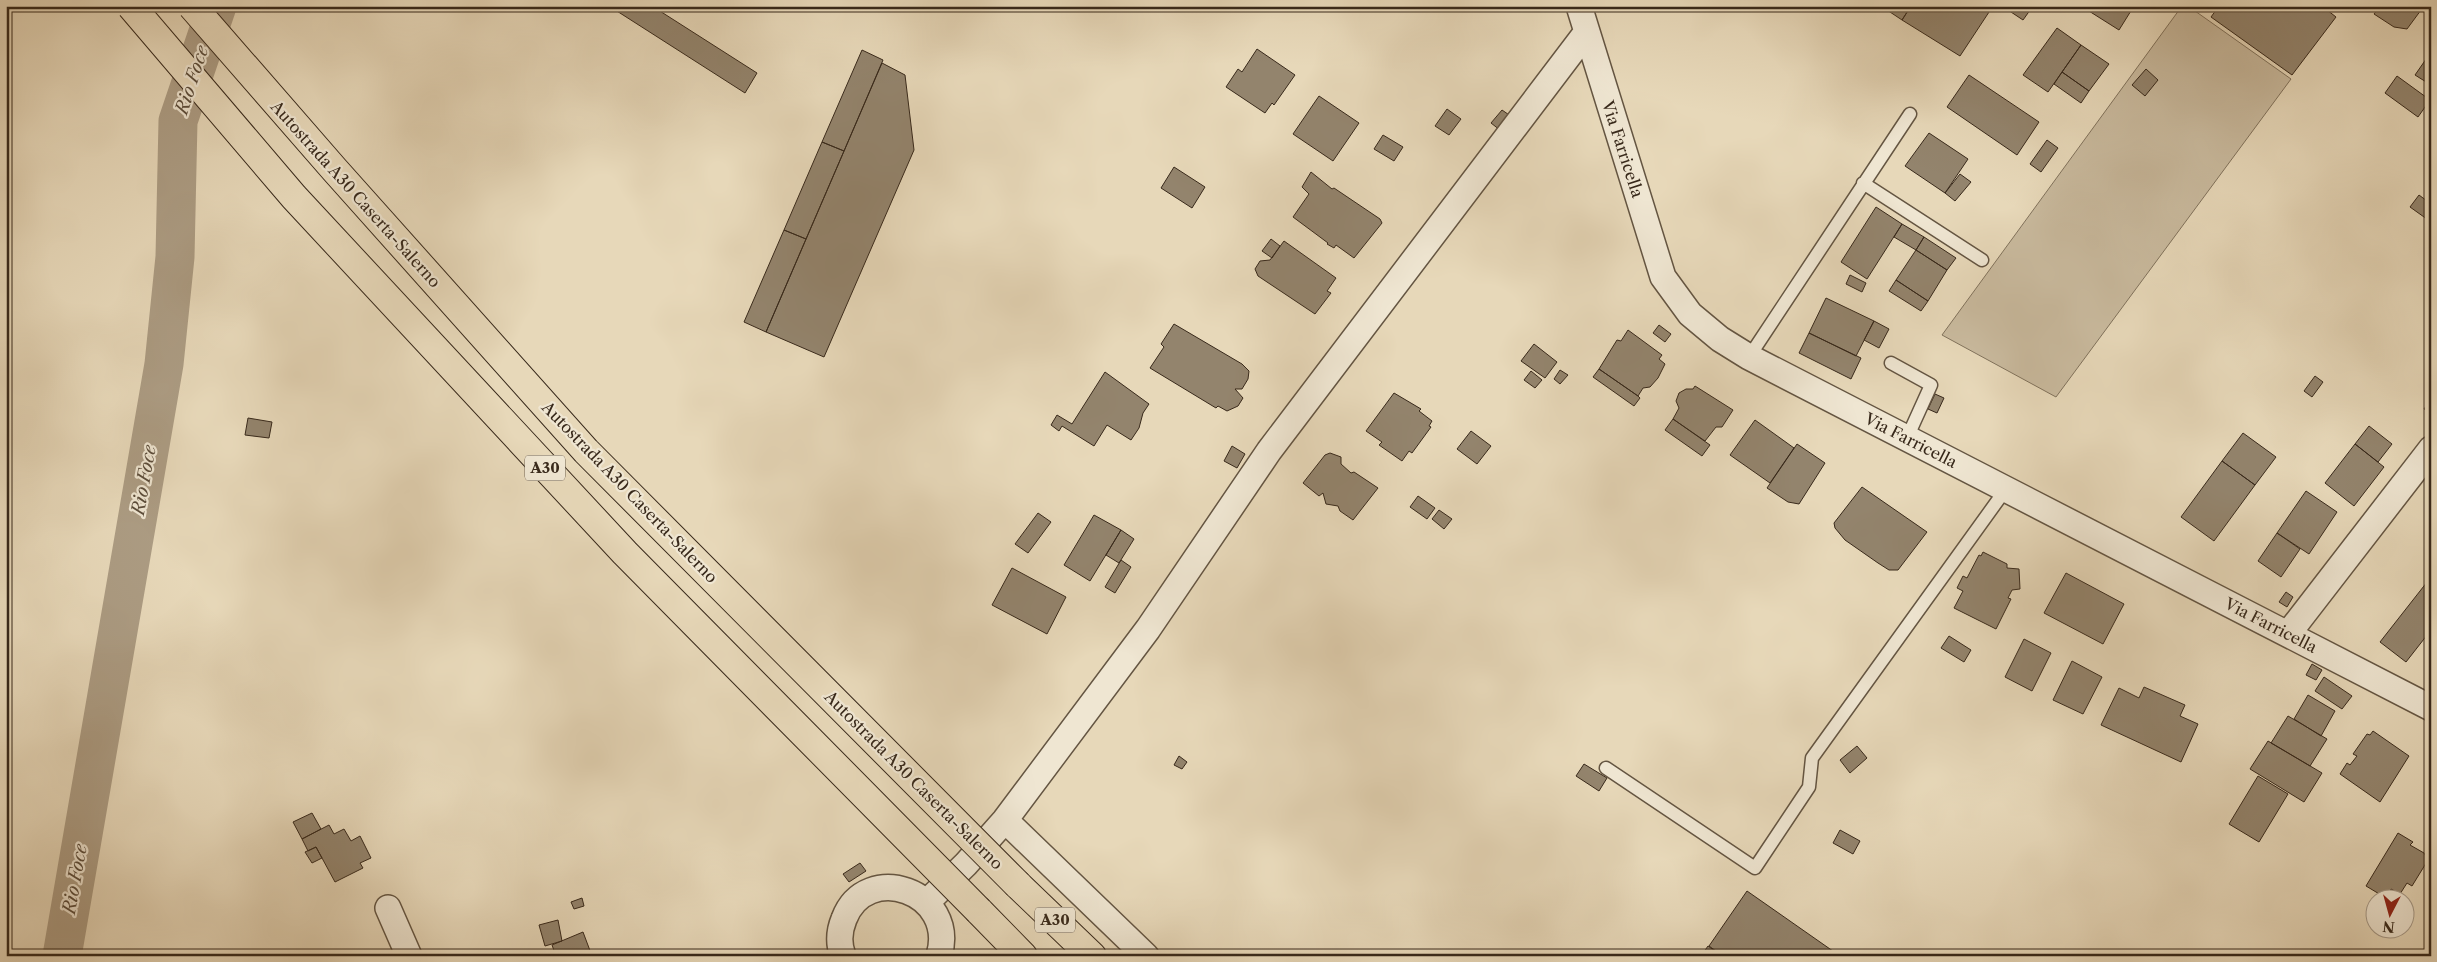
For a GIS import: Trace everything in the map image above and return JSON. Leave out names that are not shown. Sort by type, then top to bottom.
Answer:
[{"type":"highway","name":"A30","points":[[131,6],[300,204],[625,554],[1024,956]]},
{"type":"highway","name":"Autostrada A30 Caserta-Salerno","points":[[192,6],[334,170],[586,451],[1092,956]]},
{"type":"street","name":"Via Farricella","points":[[1579,6],[1664,277],[1690,314],[1720,339],[1749,356],[2431,708]]},
{"type":"street","points":[[927,902],[966,864],[1005,820],[1148,629],[1269,451],[1586,33]]},
{"type":"street","points":[[2288,634],[2431,449]]},
{"type":"street","points":[[1005,820],[1146,956]]},
{"type":"street","points":[[843,956],[840,946],[840,929],[846,913],[858,899],[873,890],[890,887],[907,890],[927,902],[934,911],[941,927],[942,944],[939,956]]},
{"type":"street","points":[[388,908],[408,956]]},
{"type":"lane","points":[[1749,356],[1910,114]]},
{"type":"lane","points":[[1863,184],[1982,260]]},
{"type":"lane","points":[[1890,363],[1931,385],[1907,438]]},
{"type":"lane","points":[[1606,768],[1755,868],[1809,787],[1812,758],[2006,489]]},
{"type":"shaded area","points":[[2182,6],[2188,6],[2291,79],[2056,397],[1942,335]]},
{"type":"building","points":[[609,6],[652,6],[757,73],[745,93]]},
{"type":"building","points":[[1881,6],[1911,6],[1902,20]]},
{"type":"building","points":[[1911,6],[1993,6],[1960,56],[1902,20]]},
{"type":"building","points":[[2002,6],[2033,6],[2023,20]]},
{"type":"building","points":[[2081,6],[2134,6],[2119,30]]},
{"type":"building","points":[[2219,6],[2322,6],[2336,17],[2292,75],[2211,17]]},
{"type":"building","points":[[2380,6],[2424,6],[2407,29],[2394,27],[2374,14]]},
{"type":"building","points":[[2057,28],[2081,45],[2048,92],[2023,75]]},
{"type":"building","points":[[2081,45],[2109,64],[2089,91],[2062,72]]},
{"type":"building","points":[[1257,49],[1295,75],[1274,105],[1272,103],[1265,113],[1226,87],[1238,69],[1242,72]]},
{"type":"building","points":[[862,50],[883,60],[844,151],[822,142]]},
{"type":"building","points":[[2431,52],[2431,85],[2415,75]]},
{"type":"building","points":[[882,63],[905,75],[914,150],[824,357],[766,332]]},
{"type":"building","points":[[2146,69],[2158,80],[2145,96],[2132,85]]},
{"type":"building","points":[[2062,72],[2089,91],[2081,103],[2054,84]]},
{"type":"building","points":[[1969,75],[2039,122],[2017,155],[1947,107]]},
{"type":"building","points":[[2397,76],[2430,100],[2418,117],[2385,93]]},
{"type":"building","points":[[1319,96],[1359,123],[1333,161],[1293,134]]},
{"type":"building","points":[[1447,109],[1461,119],[1449,135],[1435,126]]},
{"type":"building","points":[[1502,110],[1515,119],[1505,134],[1491,123]]},
{"type":"building","points":[[1929,133],[1968,159],[1945,193],[1905,166]]},
{"type":"building","points":[[1383,135],[1403,147],[1394,161],[1374,149]]},
{"type":"building","points":[[2047,140],[2058,148],[2041,172],[2030,164]]},
{"type":"building","points":[[822,142],[844,151],[806,239],[784,230]]},
{"type":"building","points":[[1174,167],[1205,187],[1192,208],[1161,188]]},
{"type":"building","points":[[1311,172],[1332,189],[1334,188],[1380,219],[1382,223],[1354,258],[1336,245],[1334,248],[1327,244],[1293,217],[1309,194],[1302,187]]},
{"type":"building","points":[[1960,174],[1971,182],[1955,201],[1945,193]]},
{"type":"building","points":[[2419,195],[2431,204],[2431,222],[2410,207]]},
{"type":"building","points":[[1876,207],[1902,224],[1867,279],[1841,262]]},
{"type":"building","points":[[1902,224],[1924,237],[1916,250],[1894,237]]},
{"type":"building","points":[[784,230],[806,239],[766,332],[744,322]]},
{"type":"building","points":[[1924,237],[1956,258],[1947,270],[1916,250]]},
{"type":"building","points":[[1271,239],[1280,246],[1272,258],[1262,251]]},
{"type":"building","points":[[1284,241],[1336,278],[1327,291],[1331,293],[1315,314],[1258,276],[1255,269],[1260,261],[1270,260]]},
{"type":"building","points":[[1916,250],[1947,270],[1928,301],[1896,280]]},
{"type":"building","points":[[1850,275],[1866,283],[1862,292],[1846,284]]},
{"type":"building","points":[[1896,280],[1928,301],[1921,311],[1889,291]]},
{"type":"building","points":[[1826,298],[1874,321],[1856,356],[1809,333]]},
{"type":"building","points":[[1874,321],[1889,329],[1879,348],[1864,340]]},
{"type":"building","points":[[1174,324],[1242,364],[1249,371],[1248,379],[1242,389],[1235,389],[1243,398],[1238,406],[1227,411],[1218,406],[1216,408],[1150,368],[1164,347],[1161,344]]},
{"type":"building","points":[[1659,325],[1671,334],[1665,342],[1653,333]]},
{"type":"building","points":[[1628,330],[1662,355],[1659,359],[1665,364],[1658,378],[1650,387],[1643,388],[1638,396],[1599,369],[1617,340],[1621,341]]},
{"type":"building","points":[[1809,333],[1861,358],[1851,379],[1799,353]]},
{"type":"building","points":[[1534,344],[1557,362],[1545,378],[1521,361]]},
{"type":"building","points":[[1599,369],[1640,398],[1634,406],[1593,377]]},
{"type":"building","points":[[1560,370],[1568,375],[1560,384],[1554,379]]},
{"type":"building","points":[[1531,371],[1542,380],[1535,388],[1524,380]]},
{"type":"building","points":[[1105,372],[1149,404],[1143,413],[1139,428],[1131,440],[1107,425],[1094,446],[1062,426],[1059,431],[1051,425],[1057,415],[1072,424]]},
{"type":"building","points":[[2315,376],[2323,382],[2312,397],[2304,391]]},
{"type":"building","points":[[1695,386],[1733,410],[1722,427],[1716,427],[1705,441],[1673,419],[1679,408],[1676,401],[1679,393],[1686,389],[1693,389]]},
{"type":"building","points":[[1394,393],[1421,409],[1419,411],[1432,421],[1429,426],[1431,427],[1412,453],[1409,451],[1402,461],[1379,445],[1382,442],[1366,431]]},
{"type":"building","points":[[1935,394],[1944,398],[1937,413],[1928,409]]},
{"type":"building","points":[[2431,399],[2431,413],[2424,409]]},
{"type":"building","points":[[248,418],[272,422],[269,438],[245,435]]},
{"type":"building","points":[[1673,419],[1710,445],[1702,456],[1665,430]]},
{"type":"building","points":[[1755,420],[1794,448],[1770,483],[1730,455]]},
{"type":"building","points":[[2369,426],[2392,444],[2378,462],[2355,444]]},
{"type":"building","points":[[1471,431],[1491,446],[1477,464],[1457,449]]},
{"type":"building","points":[[2243,433],[2276,457],[2255,485],[2222,461]]},
{"type":"building","points":[[1797,444],[1825,463],[1799,504],[1788,502],[1767,488]]},
{"type":"building","points":[[2355,444],[2384,467],[2354,506],[2325,483]]},
{"type":"building","points":[[1232,446],[1245,454],[1237,468],[1224,461]]},
{"type":"building","points":[[1330,453],[1341,457],[1341,464],[1351,473],[1354,472],[1378,488],[1353,520],[1340,511],[1338,506],[1326,504],[1323,493],[1319,496],[1303,483],[1325,455]]},
{"type":"building","points":[[2222,461],[2255,485],[2214,541],[2181,517]]},
{"type":"building","points":[[1862,487],[1927,532],[1898,570],[1889,570],[1878,563],[1845,540],[1835,528],[1834,523]]},
{"type":"building","points":[[2306,491],[2337,512],[2309,554],[2277,533]]},
{"type":"building","points":[[1418,496],[1435,508],[1427,519],[1410,507]]},
{"type":"building","points":[[1439,510],[1452,519],[1444,529],[1432,519]]},
{"type":"building","points":[[1038,513],[1051,522],[1028,553],[1015,544]]},
{"type":"building","points":[[1094,515],[1121,530],[1090,581],[1064,565]]},
{"type":"building","points":[[1121,530],[1134,539],[1119,563],[1106,555]]},
{"type":"building","points":[[2277,533],[2300,549],[2281,577],[2258,561]]},
{"type":"building","points":[[1983,552],[2007,564],[2007,568],[2019,569],[2020,589],[2012,590],[2008,598],[2011,599],[1996,629],[1954,608],[1963,591],[1957,588],[1963,576],[1967,578],[1979,555],[1981,556]]},
{"type":"building","points":[[1121,560],[1131,567],[1115,593],[1105,587]]},
{"type":"building","points":[[1012,568],[1066,597],[1047,634],[992,605]]},
{"type":"building","points":[[2066,573],[2124,604],[2103,644],[2044,613]]},
{"type":"building","points":[[2431,577],[2431,630],[2406,662],[2380,642]]},
{"type":"building","points":[[2286,592],[2293,597],[2287,607],[2279,602]]},
{"type":"building","points":[[1949,636],[1971,650],[1964,662],[1941,648]]},
{"type":"building","points":[[2024,639],[2051,653],[2032,691],[2005,677]]},
{"type":"building","points":[[2072,661],[2102,677],[2083,714],[2053,700]]},
{"type":"building","points":[[2312,664],[2322,670],[2316,680],[2306,675]]},
{"type":"building","points":[[2324,677],[2352,696],[2342,709],[2315,691]]},
{"type":"building","points":[[2144,687],[2185,705],[2180,716],[2198,724],[2181,762],[2101,725],[2119,688],[2139,698]]},
{"type":"building","points":[[2308,695],[2335,711],[2321,736],[2294,719]]},
{"type":"building","points":[[2288,716],[2327,739],[2310,766],[2271,743]]},
{"type":"building","points":[[2373,731],[2409,756],[2380,802],[2340,774],[2347,763],[2350,765],[2357,756],[2353,754],[2367,734],[2370,735]]},
{"type":"building","points":[[2268,741],[2322,773],[2304,802],[2250,769]]},
{"type":"building","points":[[1857,746],[1867,758],[1850,773],[1840,760]]},
{"type":"building","points":[[1179,756],[1187,762],[1182,769],[1174,765]]},
{"type":"building","points":[[1584,764],[1607,778],[1599,791],[1576,776]]},
{"type":"building","points":[[2258,776],[2288,794],[2259,842],[2229,824]]},
{"type":"building","points":[[312,813],[321,829],[302,839],[293,822]]},
{"type":"building","points":[[329,825],[334,834],[344,829],[351,841],[360,836],[371,858],[360,863],[363,868],[335,882],[316,847],[308,851],[302,839]]},
{"type":"building","points":[[1840,830],[1860,841],[1853,854],[1833,843]]},
{"type":"building","points":[[2398,833],[2413,842],[2410,845],[2424,853],[2428,860],[2412,886],[2407,883],[2403,890],[2373,890],[2366,886]]},
{"type":"building","points":[[316,847],[322,858],[312,863],[305,852]]},
{"type":"building","points":[[860,863],[866,871],[849,882],[843,874]]},
{"type":"building","points":[[1747,891],[1840,956],[1723,956],[1709,946]]},
{"type":"building","points":[[582,898],[584,906],[574,909],[571,902]]},
{"type":"building","points":[[558,920],[562,941],[545,946],[539,925]]},
{"type":"building","points":[[583,932],[592,956],[556,956],[552,945]]},
{"type":"building","points":[[1708,946],[1722,956],[1701,956]]},
{"type":"waterway","name":"Rio Foce","points":[[62,956],[164,364],[175,257],[178,121],[217,6]]}]
